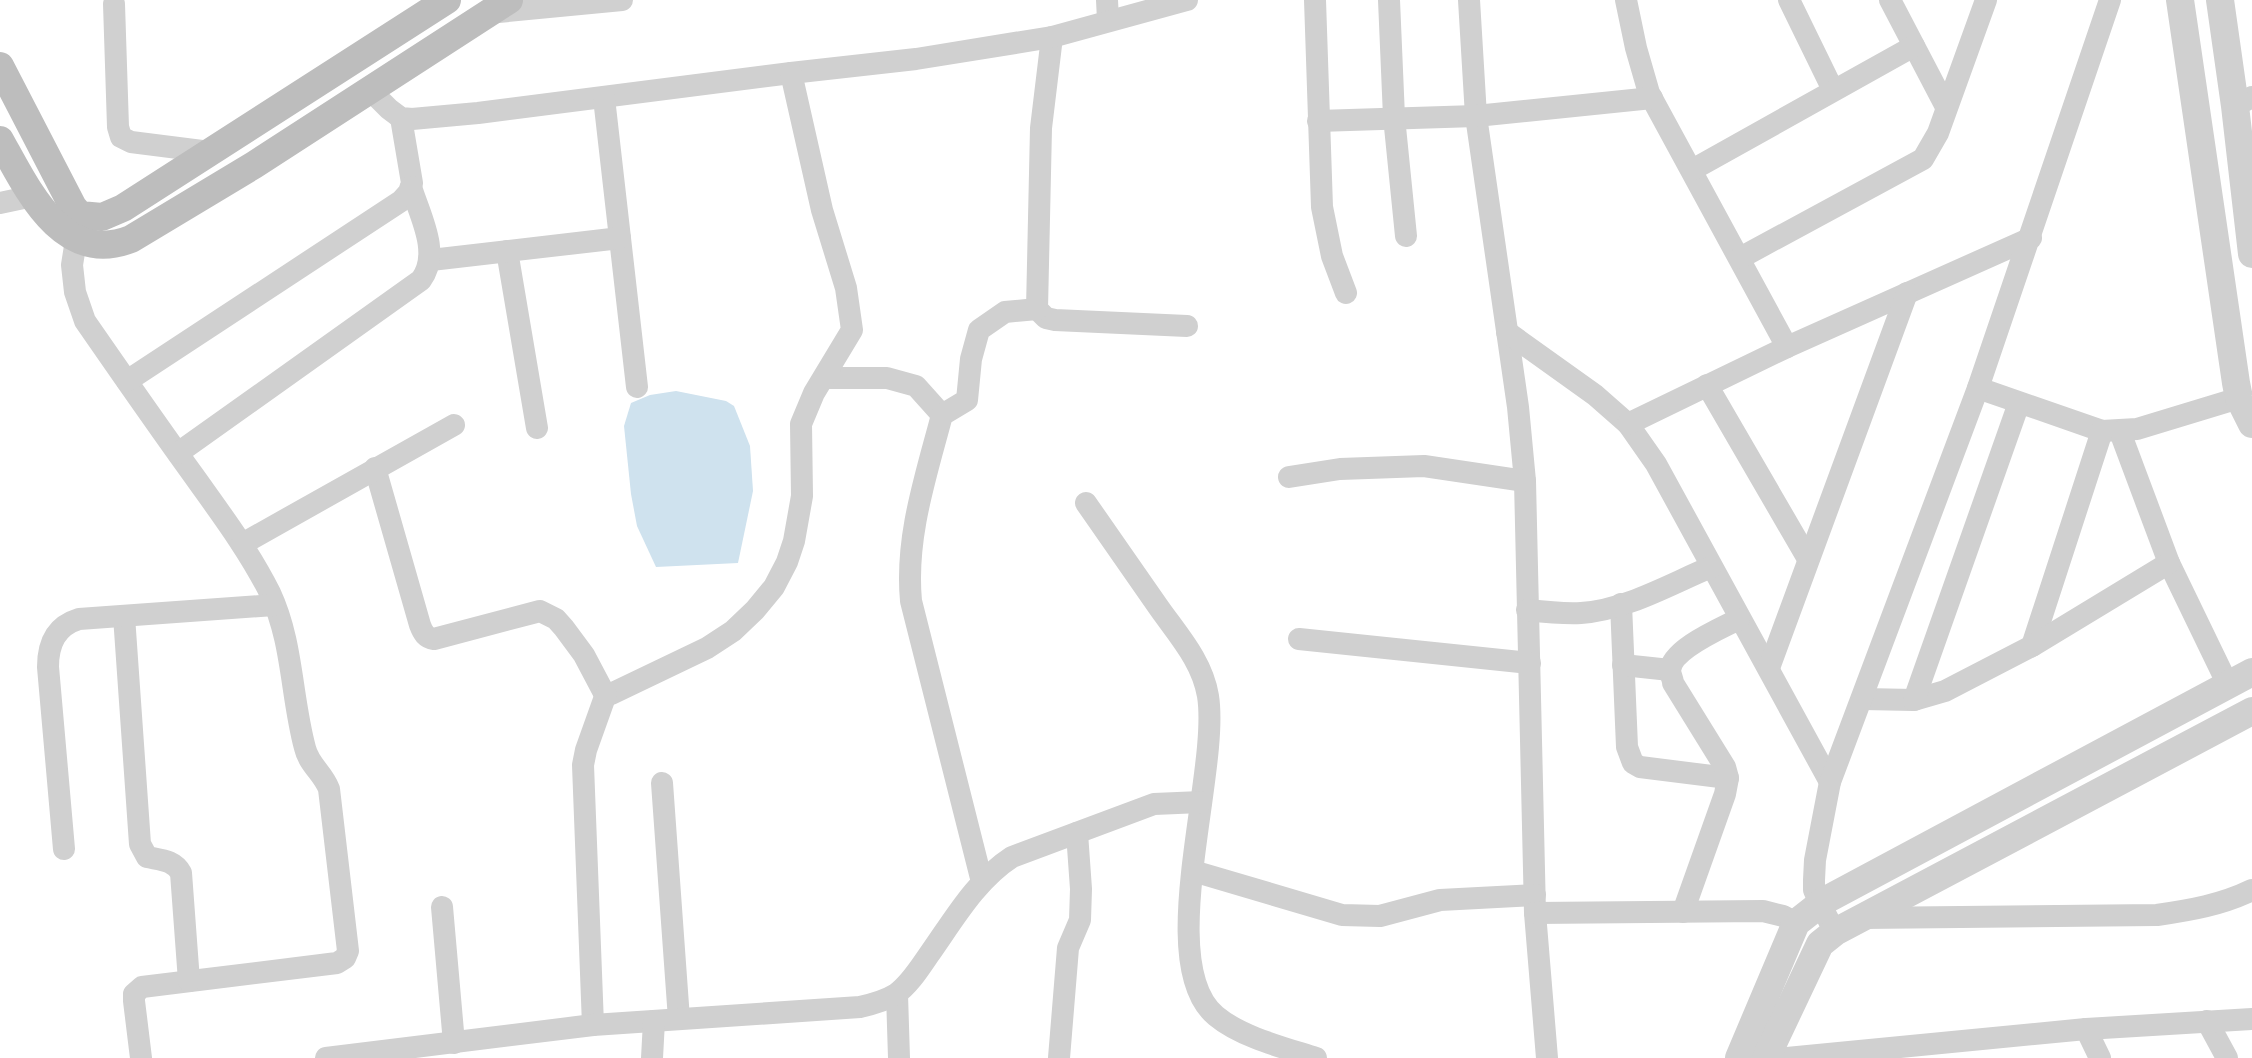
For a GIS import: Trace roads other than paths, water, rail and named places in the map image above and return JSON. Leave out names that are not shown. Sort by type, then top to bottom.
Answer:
[{"type":"main road","points":[[0,140],[33,196],[67,235],[78,227],[123,208],[448,0]]},
{"type":"main road","points":[[0,66],[73,207],[78,227],[104,246],[131,239],[254,165],[498,7]]},
{"type":"street","points":[[498,7],[622,0]]},
{"type":"street","points":[[370,90],[388,109],[401,118],[478,114],[790,73],[916,59],[1052,37],[1107,10],[1187,0]]},
{"type":"street","points":[[1315,0],[1322,207],[1332,256],[1346,293]]},
{"type":"street","points":[[1389,0],[1394,117],[1406,236]]},
{"type":"street","points":[[1469,0],[1476,116],[1507,332],[1525,482],[1535,904],[1546,1058]]},
{"type":"street","points":[[1789,0],[1833,90]]},
{"type":"street","points":[[1890,0],[1946,107]]},
{"type":"street","points":[[1740,258],[1923,159],[1938,134],[1946,107],[1986,0]]},
{"type":"street","points":[[1835,932],[1814,890],[1816,860],[1830,782],[1863,699],[1978,388],[2031,238],[2110,0]]},
{"type":"street","points":[[2180,0],[2239,398],[2252,424]]},
{"type":"street","points":[[2220,0],[2244,102],[2252,254]]},
{"type":"street","points":[[1630,1],[1636,48],[1652,98],[1787,347]]},
{"type":"street","points":[[114,4],[118,127],[121,137],[131,142],[210,152]]},
{"type":"street","points":[[1037,310],[1041,128],[1052,37]]},
{"type":"street","points":[[1692,170],[1914,46]]},
{"type":"street","points":[[606,694],[618,693],[707,648],[733,630],[755,610],[774,587],[787,562],[794,541],[802,496],[801,424],[806,409],[852,330],[850,309],[822,210],[790,73]]},
{"type":"street","points":[[604,98],[637,387]]},
{"type":"street","points":[[1318,121],[1394,117],[1476,116],[1652,98]]},
{"type":"street","points":[[127,381],[401,201],[409,192],[410,172],[401,118]]},
{"type":"street","points":[[178,453],[421,280],[429,270],[431,260],[429,243],[410,187]]},
{"type":"street","points":[[0,203],[33,196]]},
{"type":"street","points":[[78,227],[72,265],[74,292],[85,321],[242,544],[274,605],[288,649],[296,705],[307,755],[311,764],[326,780],[329,789],[348,951],[346,958],[337,963],[142,987],[134,994],[141,1058]]},
{"type":"street","points":[[431,260],[620,238]]},
{"type":"street","points":[[1628,424],[1787,347],[2031,238]]},
{"type":"street","points":[[507,251],[537,428]]},
{"type":"street","points":[[1769,668],[1906,293]]},
{"type":"street","points":[[982,882],[910,601],[909,582],[913,527],[942,415],[967,400],[971,359],[979,330],[1006,312],[1037,310],[1046,318],[1055,320],[1187,326]]},
{"type":"street","points":[[1507,332],[1595,395],[1628,424],[1656,464],[1739,619],[1769,668],[1830,782]]},
{"type":"street","points":[[824,378],[887,378],[916,386],[942,415]]},
{"type":"street","points":[[1708,385],[1808,559]]},
{"type":"street","points":[[1978,388],[2111,432],[2137,429],[2239,398]]},
{"type":"street","points":[[1914,700],[2019,403]]},
{"type":"street","points":[[242,544],[454,425]]},
{"type":"street","points":[[2111,432],[2169,564],[2228,686]]},
{"type":"street","points":[[2032,646],[2111,432]]},
{"type":"street","points":[[1289,477],[1349,468],[1424,466],[1525,482]]},
{"type":"street","points":[[375,468],[424,633],[429,638],[434,639],[540,611],[556,619],[564,628],[584,656],[606,694],[586,750],[583,765],[593,1025]]},
{"type":"street","points":[[1086,503],[1186,642],[1200,671],[1208,696],[1208,744],[1193,871],[1188,942],[1189,965],[1196,986],[1210,1011],[1226,1023],[1268,1043],[1316,1058]]},
{"type":"street","points":[[1863,699],[1914,700],[1945,690],[2032,646],[2169,564]]},
{"type":"street","points":[[1527,610],[1582,613],[1621,604],[1711,567]]},
{"type":"street","points":[[1621,604],[1627,747],[1633,763],[1640,767],[1728,778]]},
{"type":"street","points":[[64,849],[48,653],[51,640],[69,622],[79,619],[274,605]]},
{"type":"street","points":[[124,616],[140,844],[147,857],[170,862],[177,866],[181,873],[189,981]]},
{"type":"street","points":[[1683,912],[1725,794],[1728,778],[1725,767],[1674,683],[1670,670],[1676,658],[1688,648],[1739,619]]},
{"type":"street","points":[[1299,639],[1530,664]]},
{"type":"street","points":[[1623,665],[1670,670]]},
{"type":"street","points":[[1740,1058],[1796,923],[1820,904],[2252,672]]},
{"type":"street","points":[[1766,1058],[1820,944],[1835,932],[2252,711]]},
{"type":"street","points":[[662,783],[680,1019]]},
{"type":"street","points":[[326,1058],[593,1025],[860,1007],[880,1002],[897,994],[916,974],[982,882],[999,865],[1012,857],[1154,804],[1201,802]]},
{"type":"street","points":[[1059,1058],[1068,948],[1080,920],[1081,889],[1077,833]]},
{"type":"street","points":[[1193,871],[1342,915],[1359,917],[1395,914],[1440,900],[1683,912],[1764,911],[1783,916],[1796,923]]},
{"type":"street","points":[[1858,919],[2157,914],[2202,908],[2232,900],[2252,890]]},
{"type":"street","points":[[442,907],[454,1043]]},
{"type":"street","points":[[897,994],[899,1058]]},
{"type":"street","points":[[1787,1058],[2086,1028],[2252,1019]]},
{"type":"street","points":[[652,1058],[654,1021]]},
{"type":"street","points":[[2207,1021],[2227,1058]]},
{"type":"street","points":[[2086,1028],[2100,1058]]},
{"type":"water","points":[[676,391],[726,401],[734,406],[750,446],[753,491],[738,563],[656,567],[637,526],[631,494],[624,426],[631,403],[650,395]]}]
